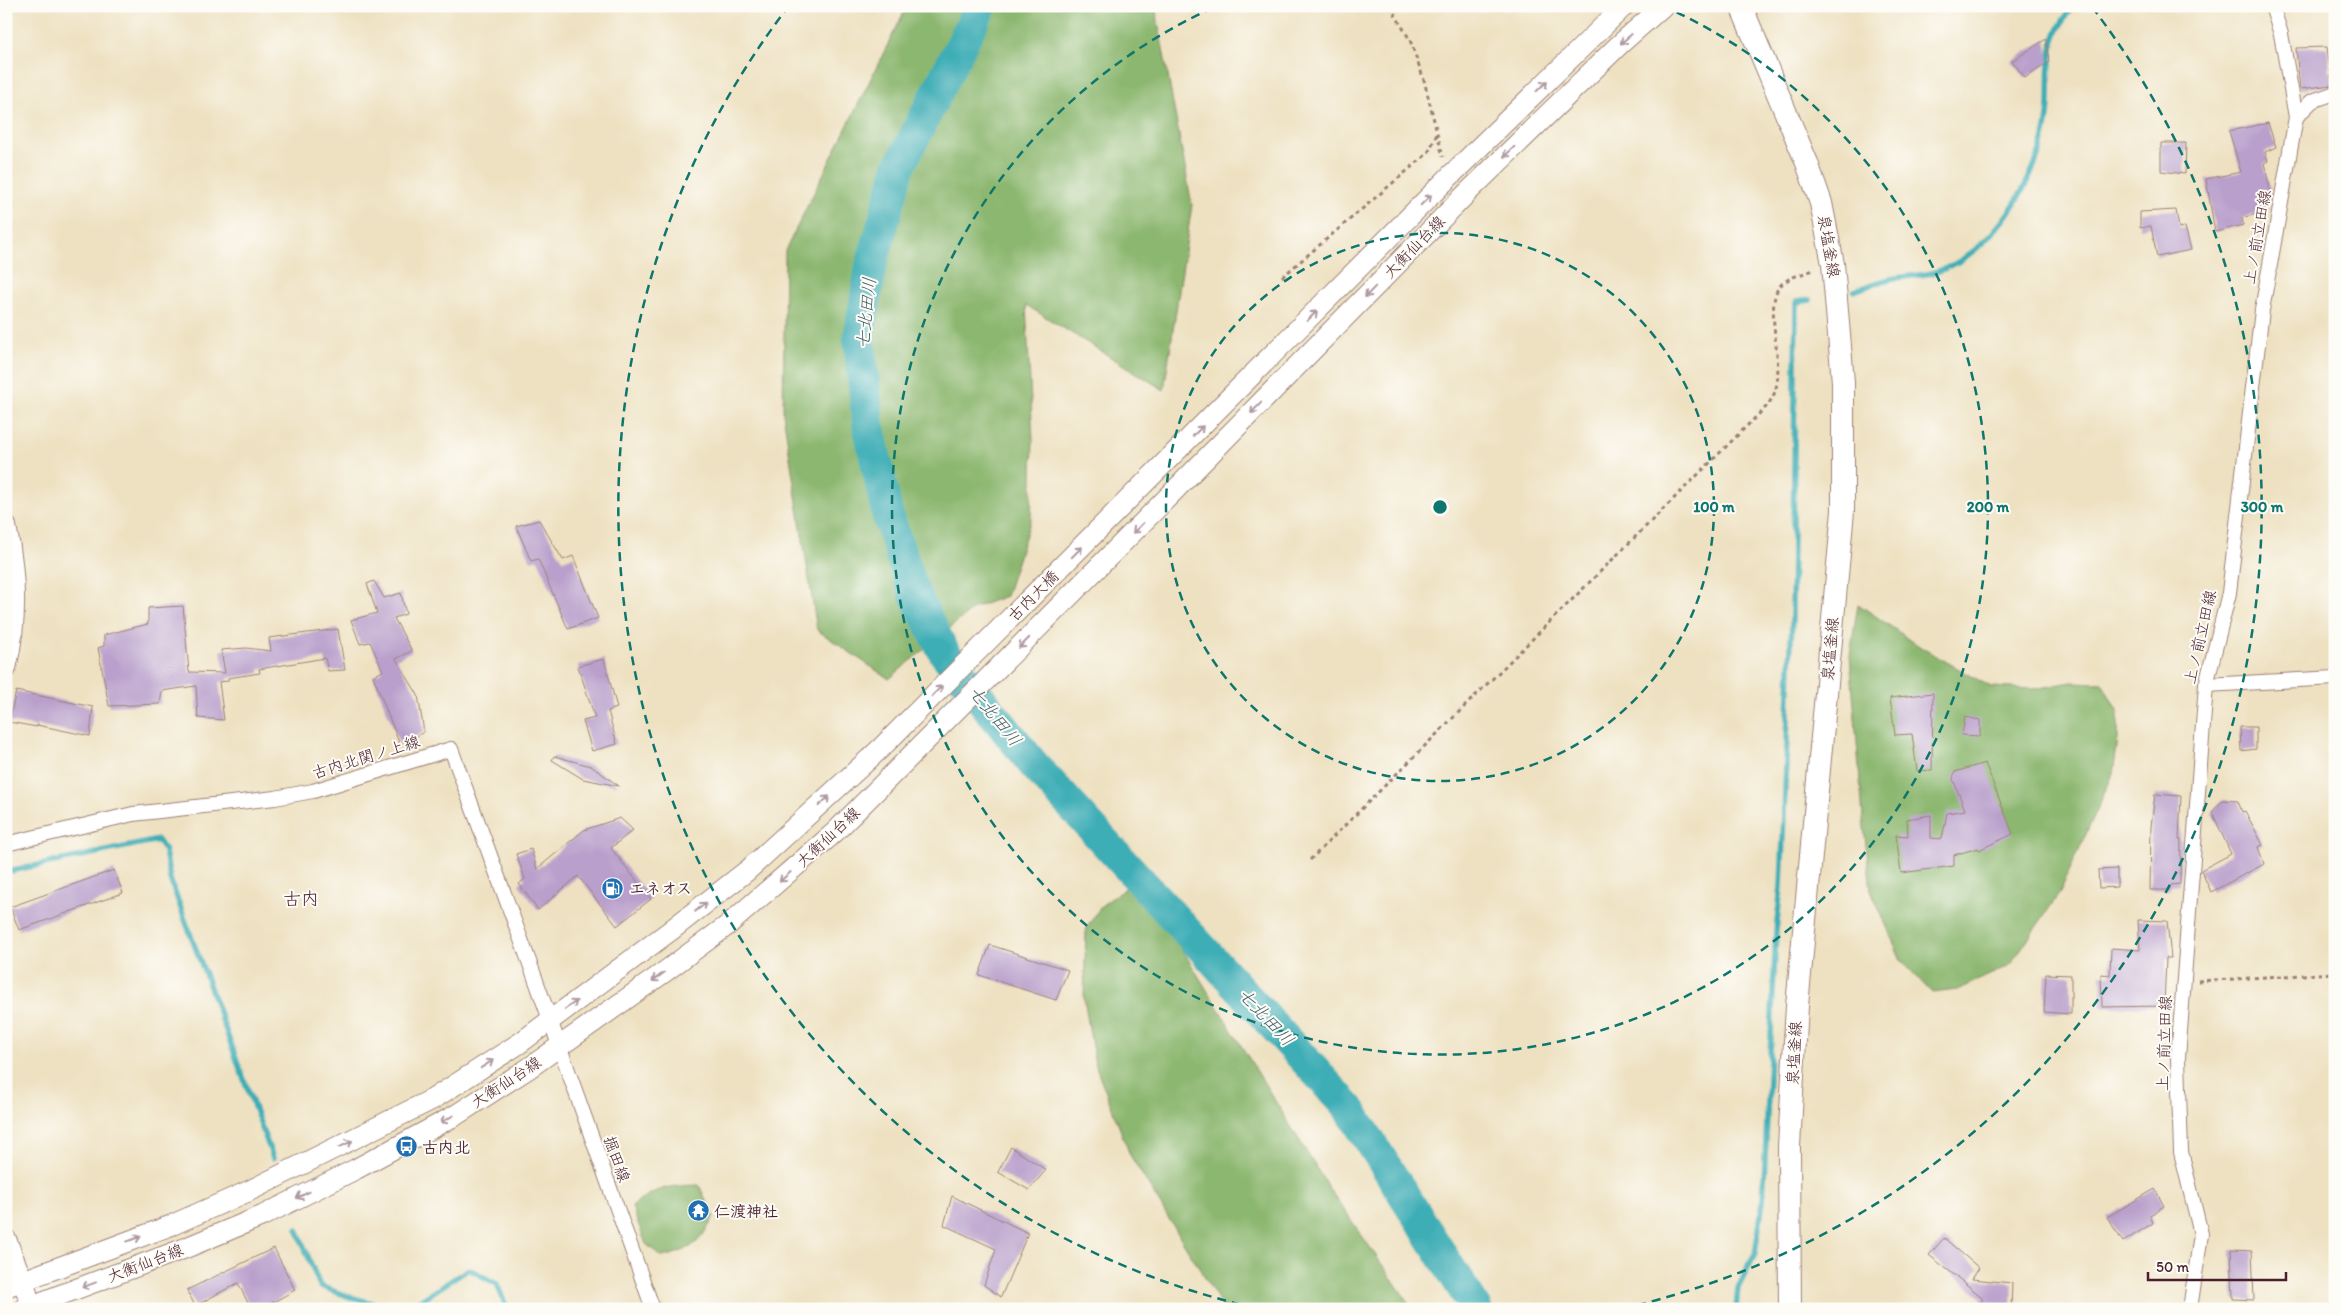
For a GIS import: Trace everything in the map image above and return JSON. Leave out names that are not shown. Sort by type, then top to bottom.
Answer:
[{"type":"main road","name":"大衡仙台線","points":[[1163,466],[1452,174],[1624,6]]},
{"type":"main road","name":"大衡仙台線","points":[[1172,493],[1468,192],[1619,45],[1663,6]]},
{"type":"main road","name":"泉塩釜線","points":[[1741,6],[1808,163],[1821,203],[1834,264],[1843,382],[1842,511],[1797,1006],[1789,1146],[1790,1309]]},
{"type":"main road","name":"古内大橋","points":[[902,726],[1163,466]]},
{"type":"main road","name":"古内大橋","points":[[922,746],[1172,493]]},
{"type":"main road","points":[[6,526],[15,586],[14,622],[6,668]]},
{"type":"main road","name":"大衡仙台線","points":[[14,1284],[172,1225],[306,1164],[433,1099],[520,1043],[670,932],[748,870],[882,747],[902,726]]},
{"type":"main road","name":"大衡仙台線","points":[[30,1308],[183,1250],[305,1194],[456,1115],[558,1048],[728,925],[835,832],[922,746]]},
{"type":"main road","points":[[882,747],[900,767]]},
{"type":"main road","points":[[6,1239],[14,1284],[30,1308]]},
{"type":"street","name":"上ノ前立田線","points":[[2190,1309],[2201,1234],[2181,1152],[2178,1058],[2206,685],[2229,593],[2262,310],[2296,117],[2281,34],[2272,6]]},
{"type":"street","points":[[2296,117],[2312,101],[2335,94]]},
{"type":"street","points":[[2206,685],[2335,678]]},
{"type":"street","name":"古内北関ノ上線","points":[[6,844],[133,814],[275,798],[313,791],[451,750],[531,966],[549,1020]]},
{"type":"street","name":"掘田線","points":[[549,1020],[653,1309]]},
{"type":"path","points":[[1390,6],[1410,40],[1424,80],[1443,159],[1452,174]]},
{"type":"path","points":[[1282,277],[1428,154],[1438,132]]},
{"type":"path","points":[[1310,860],[1768,405],[1776,391],[1774,302],[1779,287],[1792,278],[1834,264]]},
{"type":"path","points":[[2184,982],[2335,973]]},
{"type":"green space","points":[[907,6],[1155,6],[1192,205],[1164,390],[1026,305],[1033,440],[1031,519],[1006,596],[974,608],[889,679],[817,630],[783,413],[785,251]]},
{"type":"green space","points":[[1858,604],[1922,648],[1991,687],[2034,689],[2072,682],[2102,683],[2118,712],[2118,739],[2113,774],[2059,894],[2009,966],[1957,990],[1932,993],[1901,960],[1871,890],[1863,818],[1850,655]]},
{"type":"green space","points":[[1131,884],[1139,884],[1175,938],[1328,1187],[1413,1309],[1224,1309],[1130,1155],[1095,1064],[1084,998],[1086,929],[1101,906]]},
{"type":"green space","points":[[699,1185],[714,1217],[704,1234],[694,1245],[681,1252],[662,1257],[646,1244],[632,1207],[648,1195],[662,1189]]},
{"type":"building","points":[[2046,39],[2049,62],[2025,78],[2012,61]]},
{"type":"building","points":[[2327,47],[2332,85],[2300,89],[2296,48]]},
{"type":"building","points":[[2268,123],[2276,147],[2265,152],[2268,161],[2264,163],[2271,193],[2267,211],[2242,218],[2243,225],[2215,232],[2206,179],[2241,172],[2229,131]]},
{"type":"building","points":[[2161,143],[2186,143],[2185,174],[2161,171]]},
{"type":"building","points":[[2176,210],[2179,228],[2185,227],[2191,250],[2157,257],[2151,226],[2140,228],[2140,212]]},
{"type":"building","points":[[539,520],[563,560],[573,556],[598,618],[568,629],[538,559],[531,561],[516,526]]},
{"type":"building","points":[[374,581],[384,598],[401,593],[406,614],[394,618],[412,651],[396,659],[418,695],[424,732],[400,745],[373,676],[383,671],[370,642],[360,644],[351,620],[377,613],[367,584]]},
{"type":"building","points":[[183,606],[189,672],[225,673],[221,650],[246,648],[271,651],[269,638],[338,629],[345,670],[328,671],[325,658],[259,669],[260,673],[228,678],[228,681],[219,682],[224,720],[198,718],[196,686],[162,691],[160,704],[109,706],[98,648],[104,646],[104,635],[148,624],[148,608]]},
{"type":"building","points":[[604,659],[617,708],[608,711],[617,744],[592,751],[583,721],[595,718],[578,666]]},
{"type":"building","points":[[16,691],[93,707],[90,736],[37,725],[37,727],[9,722]]},
{"type":"building","points":[[1933,693],[1932,770],[1917,771],[1912,734],[1895,735],[1890,698]]},
{"type":"building","points":[[1965,717],[1980,720],[1980,736],[1962,735]]},
{"type":"building","points":[[2240,727],[2256,727],[2256,749],[2241,751]]},
{"type":"building","points":[[554,756],[591,766],[619,786],[583,779],[552,760]]},
{"type":"building","points":[[1985,763],[2013,834],[1979,850],[1978,848],[1954,855],[1954,866],[1901,873],[1896,835],[1908,836],[1907,819],[1931,815],[1931,838],[1942,839],[1947,813],[1965,810],[1953,779],[1955,772]]},
{"type":"building","points":[[2155,794],[2181,796],[2180,884],[2171,885],[2169,890],[2150,890],[2151,827]]},
{"type":"building","points":[[2223,800],[2238,801],[2242,812],[2245,811],[2263,845],[2258,847],[2264,864],[2211,892],[2201,870],[2231,854],[2212,812]]},
{"type":"building","points":[[620,818],[633,830],[611,848],[651,899],[617,926],[578,876],[538,910],[519,884],[525,879],[516,854],[531,849],[537,869],[584,830]]},
{"type":"building","points":[[2117,869],[2117,887],[2099,888],[2098,870]]},
{"type":"building","points":[[114,870],[123,893],[19,930],[10,907]]},
{"type":"building","points":[[2138,920],[2167,921],[2171,958],[2166,958],[2164,1006],[2102,1007],[2101,974],[2110,975],[2111,948],[2140,950]]},
{"type":"building","points":[[990,945],[1068,970],[1056,1000],[979,975]]},
{"type":"building","points":[[2046,974],[2071,975],[2071,1014],[2044,1012]]},
{"type":"building","points":[[1011,1147],[1046,1170],[1029,1190],[998,1172]]},
{"type":"building","points":[[2155,1189],[2164,1206],[2150,1215],[2153,1223],[2123,1242],[2107,1217]]},
{"type":"building","points":[[952,1196],[1028,1233],[1001,1297],[984,1285],[996,1249],[944,1225]]},
{"type":"building","points":[[1944,1238],[1979,1268],[1972,1279],[2012,1283],[2011,1309],[1982,1309],[1982,1297],[1929,1255]]},
{"type":"building","points":[[274,1248],[295,1290],[261,1309],[251,1309],[238,1283],[195,1306],[187,1290]]},
{"type":"building","points":[[2231,1250],[2252,1251],[2254,1300],[2233,1299]]},
{"type":"waterway","name":"七北田川","points":[[981,6],[899,167],[871,266],[859,339],[868,423],[887,513],[914,593],[945,654],[1034,765],[1349,1108],[1476,1309]]},
{"type":"waterway","points":[[1854,291],[1890,279],[1935,272],[1956,263],[1976,249],[1995,230],[2025,186],[2036,162],[2044,138],[2048,116],[2053,41],[2072,6]]},
{"type":"waterway","points":[[1736,1309],[1738,1288],[1755,1254],[1763,1202],[1776,931],[1781,887],[1792,620],[1796,302],[1810,300]]},
{"type":"waterway","points":[[6,872],[158,840],[165,851],[170,879],[273,1158]]},
{"type":"waterway","points":[[297,1229],[320,1286],[350,1297],[395,1309]]},
{"type":"waterway","points":[[407,1309],[469,1269],[497,1284],[507,1309]]},
{"type":"place","name":"エネオス","points":[[613,888]]},
{"type":"place","name":"古内北","points":[[406,1147]]},
{"type":"place","name":"仁渡神社","points":[[698,1211]]},
{"type":"district","name":"古内","points":[[301,899]]}]
